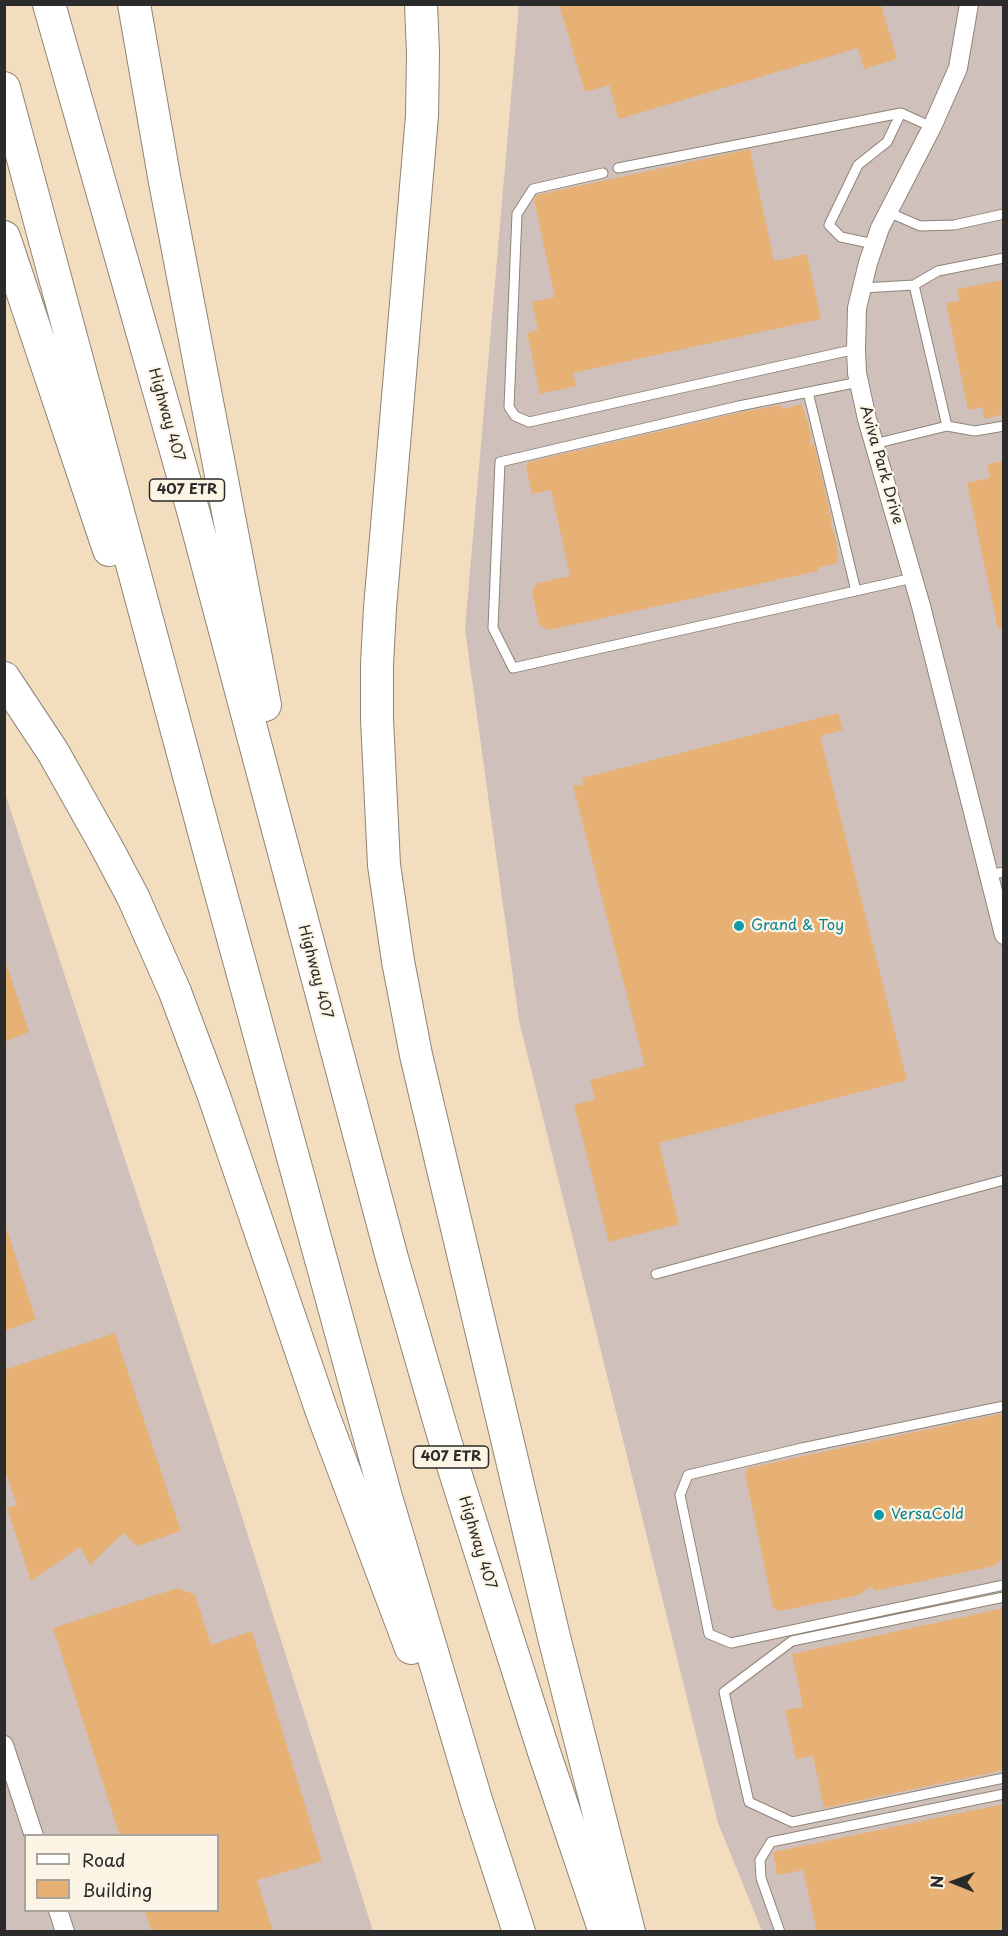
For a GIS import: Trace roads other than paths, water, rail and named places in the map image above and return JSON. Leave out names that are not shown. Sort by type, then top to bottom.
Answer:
[{"type":"highway","name":"Highway 407","points":[[49,4],[194,514],[392,1258],[443,1434],[544,1752],[605,1932]]},
{"type":"highway","points":[[134,4],[165,182],[317,977]]},
{"type":"highway","points":[[421,4],[422,116],[378,642],[377,719],[384,865],[398,961],[416,1055],[554,1637],[629,1932]]},
{"type":"highway","points":[[4,88],[386,1497],[518,1932]]},
{"type":"highway","points":[[4,237],[209,850]]},
{"type":"highway","points":[[4,678],[48,744],[106,846],[175,992],[214,1096],[322,1412],[518,1932]]},
{"type":"street","name":"Aviva Park Drive","points":[[969,4],[958,68],[932,127],[874,244],[857,308],[855,349],[859,382],[874,444],[996,873],[1004,935]]},
{"type":"street","points":[[4,1745],[33,1834]]},
{"type":"street","points":[[58,1912],[64,1932]]},
{"type":"lane","points":[[618,168],[902,113],[932,127]]},
{"type":"lane","points":[[874,244],[841,237],[829,225],[858,165],[887,142],[902,113]]},
{"type":"lane","points":[[603,173],[533,189],[517,214],[509,406],[515,416],[529,422],[855,349]]},
{"type":"lane","points":[[888,212],[920,226],[954,225],[1004,214]]},
{"type":"lane","points":[[862,288],[914,285],[939,271],[1004,258]]},
{"type":"lane","points":[[914,285],[946,426]]},
{"type":"lane","points":[[859,382],[739,406],[500,462],[493,628],[513,668],[913,578]]},
{"type":"lane","points":[[808,392],[856,591]]},
{"type":"lane","points":[[874,444],[946,426],[975,431],[1004,426]]},
{"type":"lane","points":[[656,1274],[1004,1180]]},
{"type":"lane","points":[[1004,1406],[802,1448],[688,1475],[680,1495],[709,1634],[732,1643],[1004,1585]]},
{"type":"lane","points":[[1004,1597],[792,1641],[724,1692],[748,1802],[792,1822],[1004,1778]]},
{"type":"lane","points":[[780,1932],[761,1878],[759,1860],[771,1842],[1004,1794]]},
{"type":"place","name":"Grand & Toy","points":[[739,926]]},
{"type":"place","name":"VersaCold","points":[[879,1515]]}]
